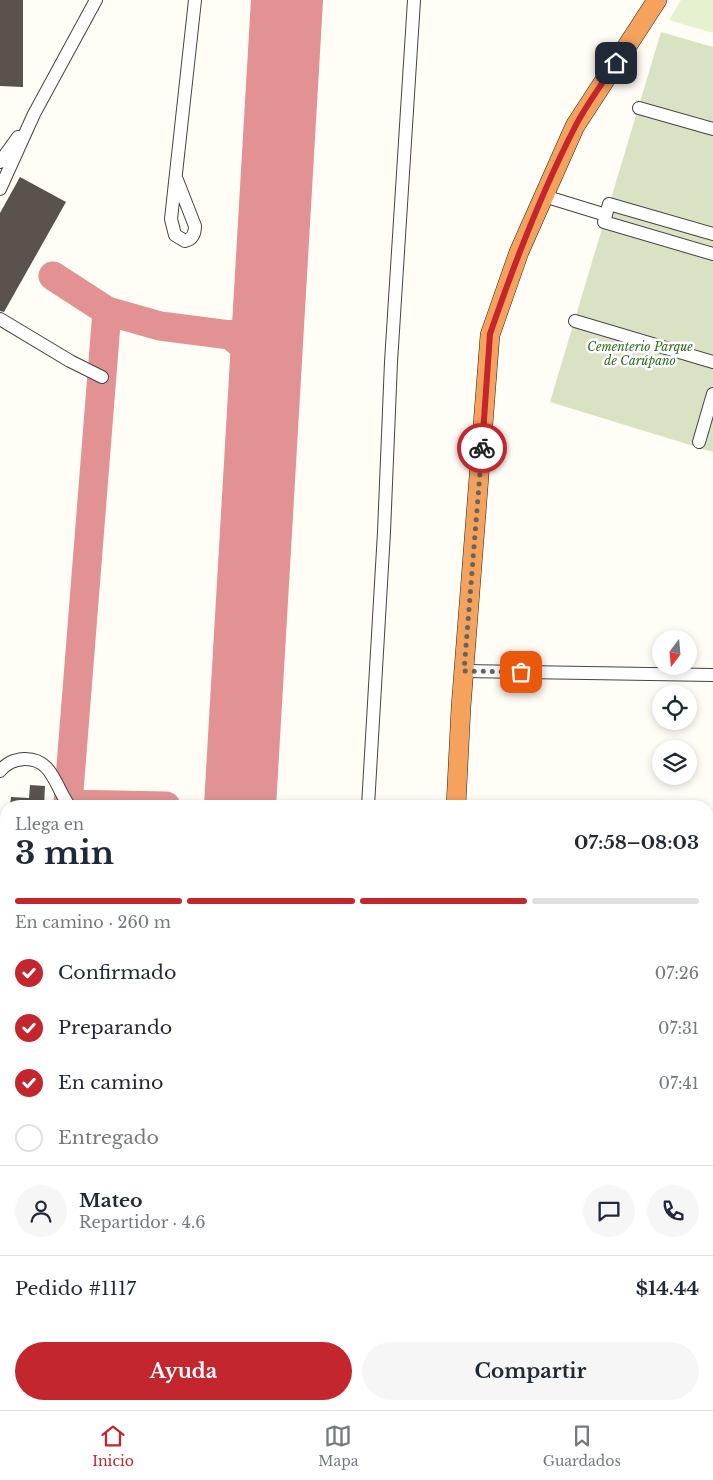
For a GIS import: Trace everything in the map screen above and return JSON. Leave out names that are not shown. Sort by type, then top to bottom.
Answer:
[{"type":"highway","points":[[456,800],[464,671],[490,334],[519,252],[575,126],[657,0]]},
{"type":"street","points":[[0,188],[34,114],[96,0]]},
{"type":"street","points":[[177,180],[195,0]]},
{"type":"street","points":[[368,800],[384,532],[391,362],[414,0]]},
{"type":"street","points":[[639,108],[713,129]]},
{"type":"street","points":[[0,162],[34,114]]},
{"type":"street","points":[[544,196],[606,215]]},
{"type":"street","points":[[713,234],[609,204],[604,222],[713,254]]},
{"type":"street","points":[[0,319],[70,361],[102,377]]},
{"type":"street","points":[[575,321],[713,362]]},
{"type":"street","points":[[699,442],[713,394]]},
{"type":"street","points":[[464,671],[713,676]]},
{"type":"street","points":[[0,771],[6,764],[14,760],[29,759],[40,762],[54,777],[60,793],[65,800]]},
{"type":"green space","points":[[681,0],[713,0],[713,33],[669,20]]},
{"type":"green space","name":"Cementerio Parque de Carúpano","points":[[661,32],[713,47],[713,452],[550,402]]},
{"type":"building","points":[[0,0],[23,0],[23,87],[0,86]]},
{"type":"building","points":[[20,177],[66,202],[4,312],[0,311],[0,213]]},
{"type":"building","points":[[30,785],[45,786],[44,800],[11,800],[11,797],[29,798]]},
{"type":"taxiway","points":[[53,276],[107,311],[160,326],[230,335]]},
{"type":"taxiway","points":[[266,372],[256,356],[230,335],[242,332],[252,326],[269,308]]},
{"type":"taxiway","points":[[68,800],[107,311]]},
{"type":"runway","points":[[240,800],[287,0]]},
{"type":"way so far","points":[[482,448],[464,671],[521,672]]},
{"type":"route","points":[[482,448],[490,334],[519,252],[575,126],[616,63]]}]
